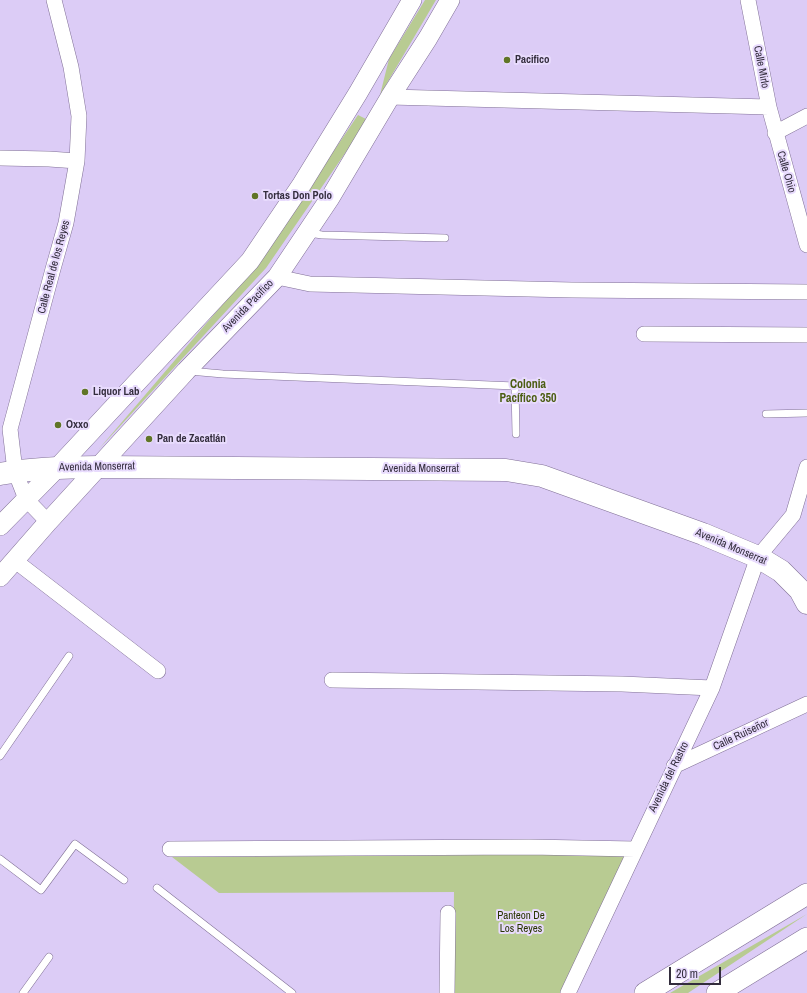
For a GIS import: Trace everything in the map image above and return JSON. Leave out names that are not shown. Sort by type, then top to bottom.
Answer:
[{"type":"main road","name":"Avenida Monserrat","points":[[8,472],[58,467],[506,470],[542,476],[702,534],[758,557],[781,571],[800,590],[807,603]]},
{"type":"main road","points":[[644,993],[807,894]]},
{"type":"main road","points":[[717,993],[805,944]]},
{"type":"street","name":"Calle Real de los Reyes","points":[[48,522],[26,499],[8,472],[10,429],[66,224],[77,161],[79,116],[71,67],[54,0]]},
{"type":"street","points":[[0,526],[58,467],[250,261],[302,184],[358,93],[412,0]]},
{"type":"street","name":"Avenida Pacífico","points":[[0,577],[48,522],[100,467],[186,371],[277,277],[330,198],[386,103],[428,38],[450,0]]},
{"type":"street","name":"Calle Mirlo","points":[[748,0],[775,133]]},
{"type":"street","points":[[358,93],[386,103],[769,107]]},
{"type":"street","points":[[775,133],[807,116]]},
{"type":"street","name":"Calle Ohio","points":[[775,133],[807,245]]},
{"type":"street","points":[[0,158],[77,161]]},
{"type":"street","points":[[277,277],[310,284],[564,290],[807,292]]},
{"type":"street","points":[[644,334],[807,335]]},
{"type":"street","points":[[792,515],[807,467]]},
{"type":"street","points":[[792,515],[807,507]]},
{"type":"street","name":"Avenida del Rastro","points":[[568,993],[712,688],[758,557],[792,515]]},
{"type":"street","points":[[14,560],[158,671]]},
{"type":"street","points":[[332,680],[622,684],[712,688]]},
{"type":"street","name":"Calle Ruiseñor","points":[[674,766],[807,704]]},
{"type":"street","points":[[170,849],[529,847],[635,849]]},
{"type":"street","points":[[447,993],[448,913]]},
{"type":"lane","points":[[307,232],[322,235],[445,238]]},
{"type":"lane","points":[[186,371],[223,374],[515,386],[516,434]]},
{"type":"lane","points":[[766,414],[807,413]]},
{"type":"lane","points":[[0,756],[69,656]]},
{"type":"lane","points":[[0,859],[41,890],[75,844],[124,880]]},
{"type":"lane","points":[[157,888],[292,993]]},
{"type":"lane","points":[[23,993],[49,957]]},
{"type":"green space","points":[[425,0],[436,0],[380,95],[389,59]]},
{"type":"green space","points":[[358,115],[368,120],[266,268],[98,450],[258,263]]},
{"type":"green space","name":"Panteon De Los Reyes","points":[[627,854],[562,993],[453,993],[454,892],[219,893],[172,857]]},
{"type":"green space","points":[[807,914],[688,993],[670,993]]},
{"type":"place","name":"Pacifico","points":[[507,60]]},
{"type":"place","name":"Tortas Don Polo","points":[[255,196]]},
{"type":"place","name":"Liquor Lab","points":[[85,392]]},
{"type":"place","name":"Oxxo","points":[[58,425]]},
{"type":"place","name":"Pan de Zacatlán","points":[[149,439]]},
{"type":"district","name":"Colonia Pacífico 350","points":[[528,392]]}]
